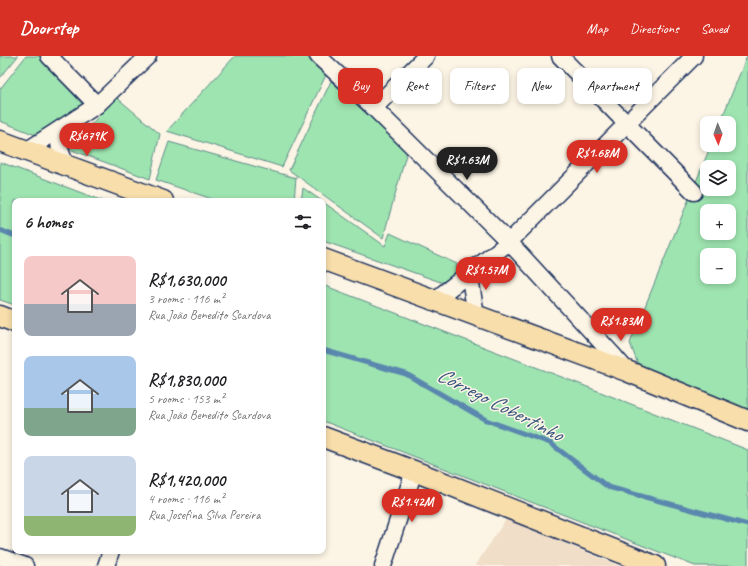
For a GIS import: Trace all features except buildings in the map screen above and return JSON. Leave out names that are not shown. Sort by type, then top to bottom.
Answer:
[{"type":"main road","points":[[0,141],[67,167],[155,198]]},
{"type":"main road","points":[[326,260],[627,371],[748,421]]},
{"type":"main road","points":[[0,316],[12,321]]},
{"type":"main road","points":[[326,438],[414,471],[655,566]]},
{"type":"street","points":[[49,56],[97,105]]},
{"type":"street","points":[[26,151],[97,105],[148,56]]},
{"type":"street","points":[[318,56],[374,108],[509,242],[627,371]]},
{"type":"street","points":[[374,108],[426,56]]},
{"type":"street","points":[[560,56],[626,125],[694,192]]},
{"type":"street","points":[[436,300],[509,242],[694,56]]},
{"type":"street","points":[[62,128],[58,138],[60,153],[67,167]]},
{"type":"street","points":[[476,315],[471,284],[477,266]]},
{"type":"street","points":[[584,355],[592,331]]},
{"type":"street","points":[[383,566],[414,471]]},
{"type":"street","points":[[106,566],[111,554]]},
{"type":"street","points":[[0,557],[25,566]]},
{"type":"shaded area","points":[[506,519],[620,566],[475,566]]},
{"type":"green space","points":[[0,56],[18,56],[0,78]]},
{"type":"green space","points":[[26,56],[39,56],[85,107],[41,137],[0,121],[0,89]]},
{"type":"green space","points":[[235,56],[306,56],[326,75],[282,167],[167,131]]},
{"type":"green space","points":[[748,56],[748,410],[640,370],[630,343],[700,172],[700,196],[736,196],[736,160],[705,160],[708,152],[736,152],[736,116],[723,116]]},
{"type":"green space","points":[[331,81],[338,87],[338,104],[356,104],[407,151],[383,238],[289,170]]},
{"type":"green space","points":[[116,97],[160,134],[150,179],[69,149]]},
{"type":"green space","points":[[169,142],[296,178],[294,198],[209,198],[156,180]]},
{"type":"green space","points":[[0,162],[95,198],[12,198],[12,304],[0,300]]},
{"type":"green space","points":[[303,188],[318,198],[301,198]]},
{"type":"green space","points":[[326,204],[385,246],[390,233],[457,264],[452,286],[326,242]]},
{"type":"green space","points":[[326,286],[748,450],[748,566],[695,566],[326,422]]},
{"type":"waterway","name":"Córrego Cobertinho","points":[[0,230],[12,235]]},
{"type":"waterway","name":"Córrego Cobertinho","points":[[326,351],[406,374],[486,420],[550,443],[608,487],[748,525]]}]
